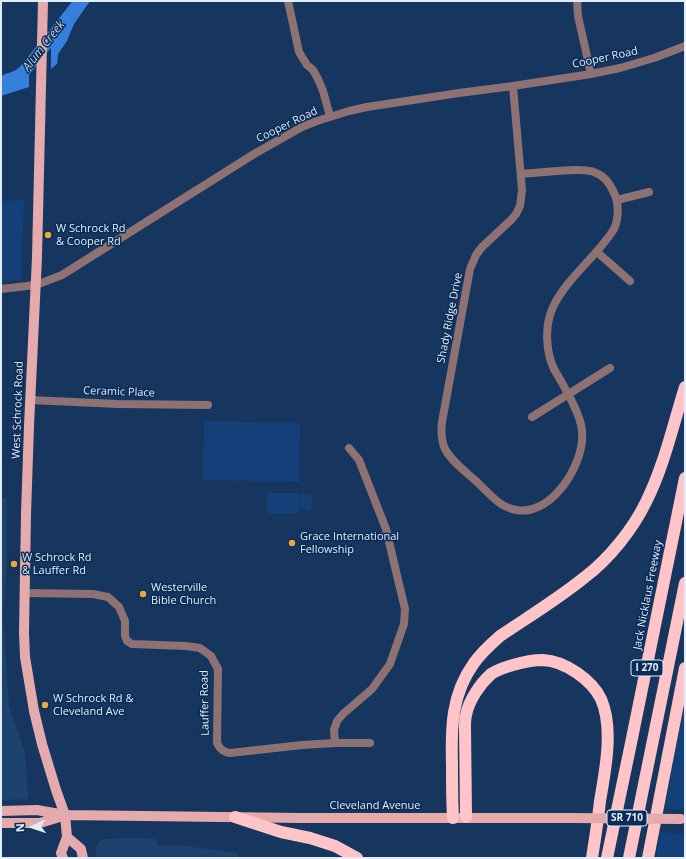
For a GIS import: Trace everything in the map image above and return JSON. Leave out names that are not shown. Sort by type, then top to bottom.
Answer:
[{"type":"highway","points":[[453,818],[451,738],[453,716],[456,698],[468,672],[487,648],[500,636],[586,577],[608,556],[629,531],[646,504],[656,479],[666,452],[685,387]]},
{"type":"highway","name":"Jack Nicklaus Freeway","points":[[606,858],[635,727],[685,478]]},
{"type":"highway","name":"I 270","points":[[630,858],[685,583]]},
{"type":"highway","points":[[466,817],[464,727],[470,702],[481,685],[492,674],[508,666],[524,662],[544,660],[555,663],[570,668],[582,676],[593,687],[601,699],[605,712],[607,752],[592,858]]},
{"type":"highway","points":[[648,858],[685,668]]},
{"type":"highway","points":[[235,817],[281,832],[310,838],[335,846],[357,858]]},
{"type":"main road","name":"West Schrock Road","points":[[43,2],[36,285],[26,514],[25,657],[34,711],[42,744],[65,815],[67,837]]},
{"type":"main road","points":[[1,811],[37,810],[65,815]]},
{"type":"main road","name":"Cleveland Avenue","points":[[65,815],[301,818],[466,817],[684,819]]},
{"type":"main road","points":[[1,823],[40,823],[65,815]]},
{"type":"main road","points":[[62,858],[61,853],[67,837],[81,849],[82,858]]},
{"type":"street","points":[[288,1],[299,52],[302,59],[313,70],[318,79],[323,90],[330,116]]},
{"type":"street","points":[[577,1],[578,16],[591,74]]},
{"type":"street","name":"Cooper Road","points":[[1,289],[36,285],[62,275],[272,143],[302,127],[330,116],[367,107],[591,74],[620,68],[654,58],[685,46]]},
{"type":"street","name":"Shady Ridge Drive","points":[[513,86],[522,190],[520,206],[511,220],[482,247],[476,255],[470,269],[441,432],[443,442],[448,453],[498,501],[508,508],[516,510],[537,508],[548,501],[557,493],[568,479],[577,463],[582,441],[580,419],[569,394],[554,368],[550,356],[547,334],[551,311],[556,300],[613,231],[618,216],[617,200]]},
{"type":"street","points":[[521,174],[581,169],[592,171],[607,180],[612,186],[617,200],[649,192]]},
{"type":"street","points":[[597,252],[630,280]]},
{"type":"street","points":[[532,417],[610,368]]},
{"type":"street","name":"Ceramic Place","points":[[30,400],[118,404],[208,405]]},
{"type":"street","points":[[335,743],[334,730],[337,721],[372,689],[390,664],[404,624],[405,609],[386,529],[359,460],[349,448]]},
{"type":"street","name":"Lauffer Road","points":[[25,593],[93,594],[108,597],[119,607],[125,621],[125,636],[127,641],[132,644],[200,648],[211,656],[218,669],[217,743],[224,752],[230,753],[302,745],[370,743]]},
{"type":"shaded area","points":[[77,1],[90,1],[74,24],[67,41],[58,54],[57,64],[51,69],[51,31]]},
{"type":"shaded area","points":[[29,60],[29,87],[1,96],[1,76],[12,73]]},
{"type":"shaded area","points":[[24,200],[21,280],[1,281],[1,201]]},
{"type":"shaded area","points":[[204,421],[300,423],[299,482],[203,480]]},
{"type":"shaded area","points":[[267,493],[299,493],[299,511],[297,514],[270,514],[267,512]]},
{"type":"shaded area","points":[[300,494],[312,495],[311,510],[300,509]]},
{"type":"shaded area","points":[[1,498],[7,498],[6,578],[3,615],[9,707],[25,752],[28,799],[1,800]]},
{"type":"shaded area","points":[[685,700],[685,809],[665,809]]},
{"type":"shaded area","points":[[660,832],[685,834],[685,858],[656,858]]},
{"type":"shaded area","points":[[102,839],[157,839],[157,845],[186,846],[239,853],[239,858],[97,858],[95,848]]},
{"type":"waterway","name":"Alum Creek","points":[[1,82],[21,75],[80,1]]},
{"type":"place","name":"W Schrock Rd & Cooper Rd","points":[[48,235]]},
{"type":"place","name":"Grace International Fellowship","points":[[292,543]]},
{"type":"place","name":"W Schrock Rd & Lauffer Rd","points":[[14,564]]},
{"type":"place","name":"Westerville Bible Church","points":[[143,594]]},
{"type":"place","name":"W Schrock Rd & Cleveland Ave","points":[[45,705]]}]
